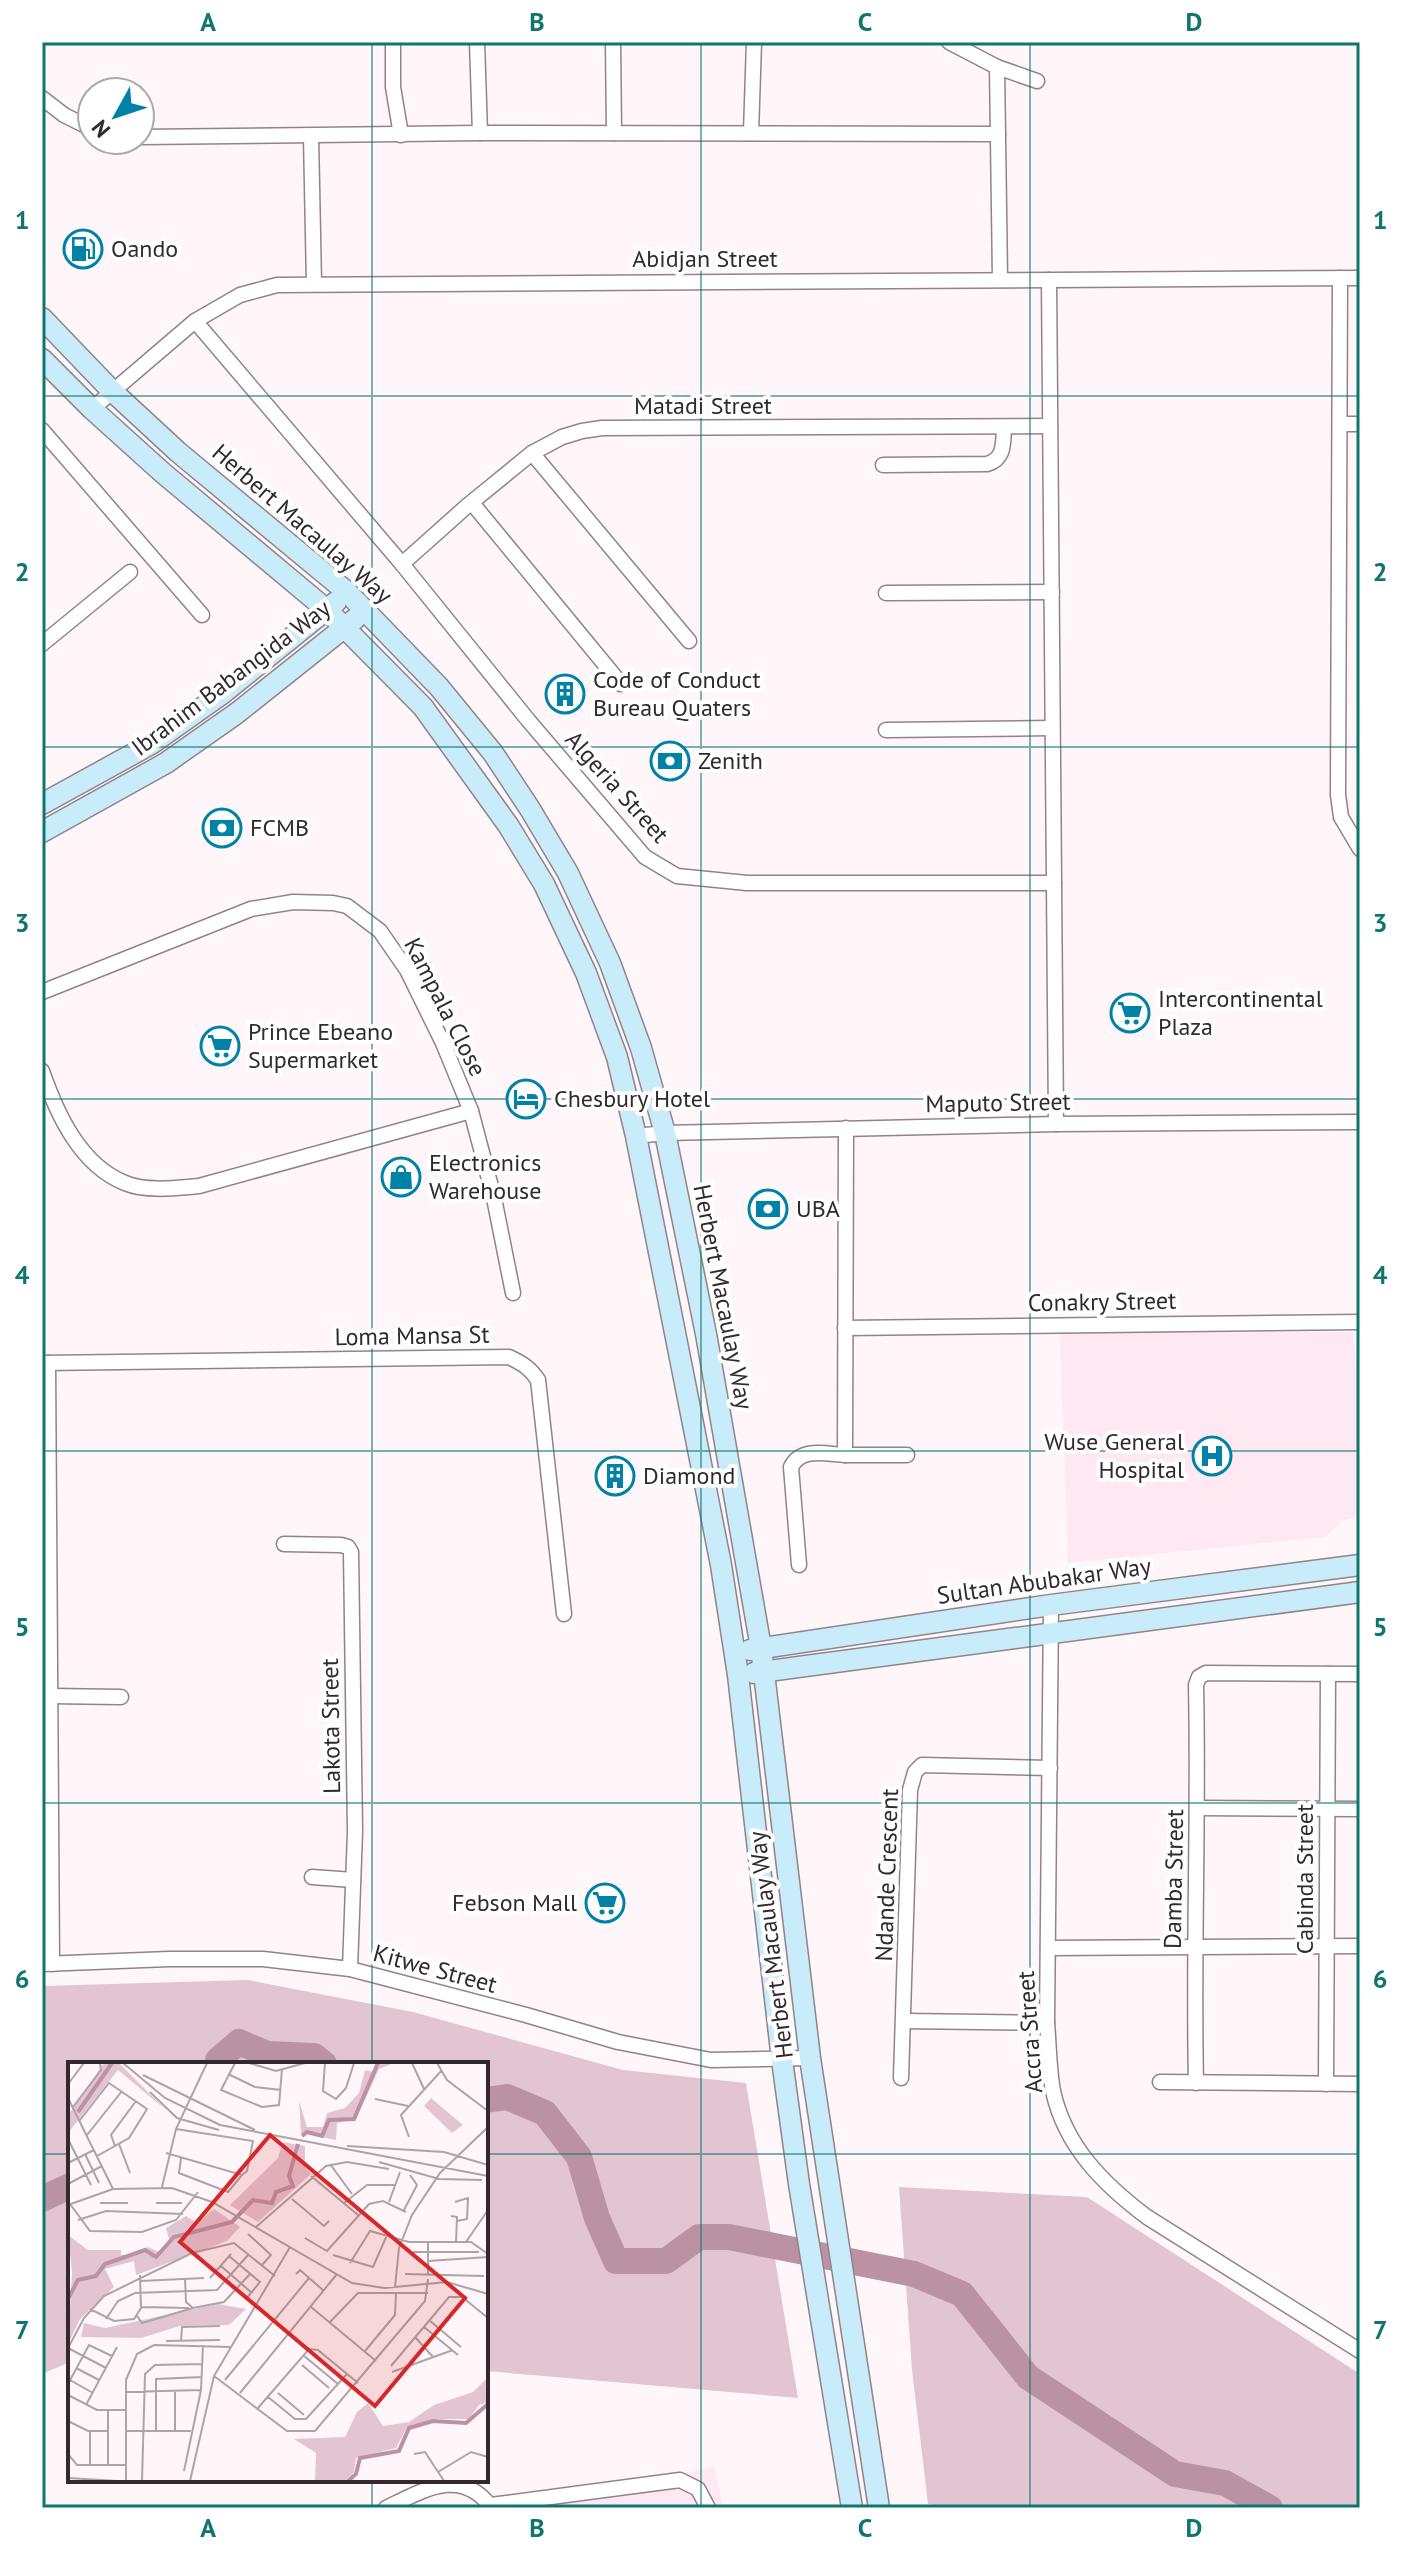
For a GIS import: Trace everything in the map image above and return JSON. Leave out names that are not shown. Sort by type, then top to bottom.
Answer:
[{"type":"main road","name":"Herbert Macaulay Way","points":[[42,318],[112,391],[178,452],[366,609],[439,687],[493,753],[568,873],[610,963],[641,1048],[665,1133],[706,1334],[761,1648],[810,2058],[879,2508]]},
{"type":"main road","name":"Herbert Macaulay Way","points":[[42,359],[163,473],[327,610],[423,707],[479,782],[544,884],[586,973],[617,1057],[636,1136],[721,1565],[738,1675],[799,2184],[852,2508]]},
{"type":"main road","name":"Ibrahim Babangida Way","points":[[42,804],[151,744],[223,693],[347,592]]},
{"type":"main road","name":"Ibrahim Babangida Way","points":[[42,832],[166,763],[237,713],[366,609]]},
{"type":"main road","name":"Sultan Abubakar Way","points":[[735,1653],[1051,1605],[1360,1565]]},
{"type":"main road","points":[[738,1675],[1360,1592]]},
{"type":"street","points":[[393,42],[393,87],[401,135]]},
{"type":"street","points":[[477,42],[480,133]]},
{"type":"street","points":[[613,42],[614,133]]},
{"type":"street","points":[[751,133],[754,42]]},
{"type":"street","points":[[949,42],[997,67],[1037,81]]},
{"type":"street","points":[[997,67],[1000,279]]},
{"type":"street","points":[[42,98],[76,121]]},
{"type":"street","points":[[156,137],[480,133],[998,134]]},
{"type":"street","points":[[311,136],[314,284]]},
{"type":"street","points":[[1340,278],[1338,795],[1341,817],[1360,849]]},
{"type":"street","name":"Abidjan Street","points":[[92,409],[195,321],[240,295],[277,285],[1360,278]]},
{"type":"street","points":[[1049,280],[1056,1124]]},
{"type":"street","name":"Algeria Street","points":[[195,321],[645,857],[677,876],[747,883],[1054,883]]},
{"type":"street","points":[[1340,424],[1360,424]]},
{"type":"street","name":"Matadi Street","points":[[402,564],[532,453],[562,437],[582,431],[602,428],[1050,426]]},
{"type":"street","points":[[883,465],[995,462],[1001,454],[1004,427]]},
{"type":"street","points":[[45,439],[202,615]]},
{"type":"street","points":[[532,453],[689,641]]},
{"type":"street","points":[[472,503],[621,684]]},
{"type":"street","points":[[42,644],[130,572]]},
{"type":"street","points":[[886,593],[1052,592]]},
{"type":"street","points":[[886,730],[1051,728]]},
{"type":"street","name":"Kampala Close","points":[[42,992],[251,909],[293,902],[347,906],[380,931],[407,970],[443,1043],[471,1111],[199,1186],[163,1189],[126,1184],[93,1164],[67,1130],[42,1071]]},
{"type":"street","points":[[471,1111],[494,1198],[513,1293]]},
{"type":"street","name":"Maputo Street","points":[[636,1136],[846,1128],[1360,1122]]},
{"type":"street","points":[[845,1455],[846,1128]]},
{"type":"street","name":"Conakry Street","points":[[845,1328],[1360,1322]]},
{"type":"street","name":"Loma Mansa St","points":[[45,1363],[509,1357],[522,1363],[538,1380],[564,1614]]},
{"type":"street","points":[[45,1363],[50,1696],[46,1728],[47,1964]]},
{"type":"street","points":[[799,1565],[791,1467],[800,1455],[907,1455]]},
{"type":"street","name":"Lakota Street","points":[[284,1544],[341,1545],[351,1552],[355,1831],[350,1969]]},
{"type":"street","name":"Accra Street","points":[[1051,1605],[1047,2023],[1053,2090],[1064,2125],[1086,2162],[1147,2217],[1360,2351]]},
{"type":"street","points":[[1328,1674],[1359,1669]]},
{"type":"street","name":"Damba Street","points":[[1196,2083],[1196,1685],[1199,1677],[1206,1673],[1328,1674]]},
{"type":"street","name":"Cabinda Street","points":[[1326,2084],[1328,1674]]},
{"type":"street","points":[[50,1696],[121,1697]]},
{"type":"street","name":"Ndande Crescent","points":[[901,2078],[910,1790],[915,1772],[922,1765],[1050,1768]]},
{"type":"street","points":[[1198,1808],[1360,1809]]},
{"type":"street","points":[[312,1877],[353,1880]]},
{"type":"street","points":[[1048,1948],[1360,1946]]},
{"type":"street","name":"Kitwe Street","points":[[47,1964],[263,1959],[350,1969],[618,2042],[711,2060],[810,2058]]},
{"type":"street","points":[[904,2021],[1047,2023]]},
{"type":"street","points":[[1160,2082],[1360,2084]]},
{"type":"street","points":[[386,2508],[427,2489],[451,2483],[467,2488],[492,2506],[680,2480],[698,2489],[708,2508]]},
{"type":"shaded area","name":"Wuse General Hospital","points":[[1353,1332],[1360,1395],[1360,1517],[1343,1520],[1325,1537],[1068,1563],[1060,1333]]},
{"type":"shaded area","points":[[248,1980],[413,2012],[623,2070],[746,2083],[798,2398],[488,2371],[488,2062],[68,2062],[68,2363],[42,2374],[42,1986]]},
{"type":"shaded area","points":[[899,2187],[1087,2197],[1360,2374],[1360,2508],[948,2508],[928,2504],[912,2370]]},
{"type":"shaded area","points":[[714,2467],[724,2508],[506,2508]]},
{"type":"waterway","points":[[218,2062],[239,2042],[267,2054],[314,2056],[322,2062]]},
{"type":"waterway","points":[[488,2100],[507,2097],[545,2113],[579,2157],[597,2218],[616,2261],[666,2261],[699,2237],[729,2237],[914,2274],[962,2294],[1028,2377],[1175,2474],[1225,2483],[1270,2508]]},
{"type":"waterway","points":[[42,2199],[68,2187]]},
{"type":"place","name":"Oando","points":[[83,249]]},
{"type":"place","name":"Code of Conduct Bureau Quaters","points":[[565,694]]},
{"type":"place","name":"Zenith","points":[[670,761]]},
{"type":"place","name":"FCMB","points":[[222,828]]},
{"type":"place","name":"Intercontinental Plaza","points":[[1130,1013]]},
{"type":"place","name":"Prince Ebeano Supermarket","points":[[220,1046]]},
{"type":"place","name":"Chesbury Hotel","points":[[526,1099]]},
{"type":"place","name":"Electronics Warehouse","points":[[401,1177]]},
{"type":"place","name":"UBA","points":[[768,1209]]},
{"type":"place","name":"Wuse General Hospital","points":[[1212,1456]]},
{"type":"place","name":"Diamond","points":[[615,1476]]},
{"type":"place","name":"Febson Mall","points":[[605,1903]]}]
